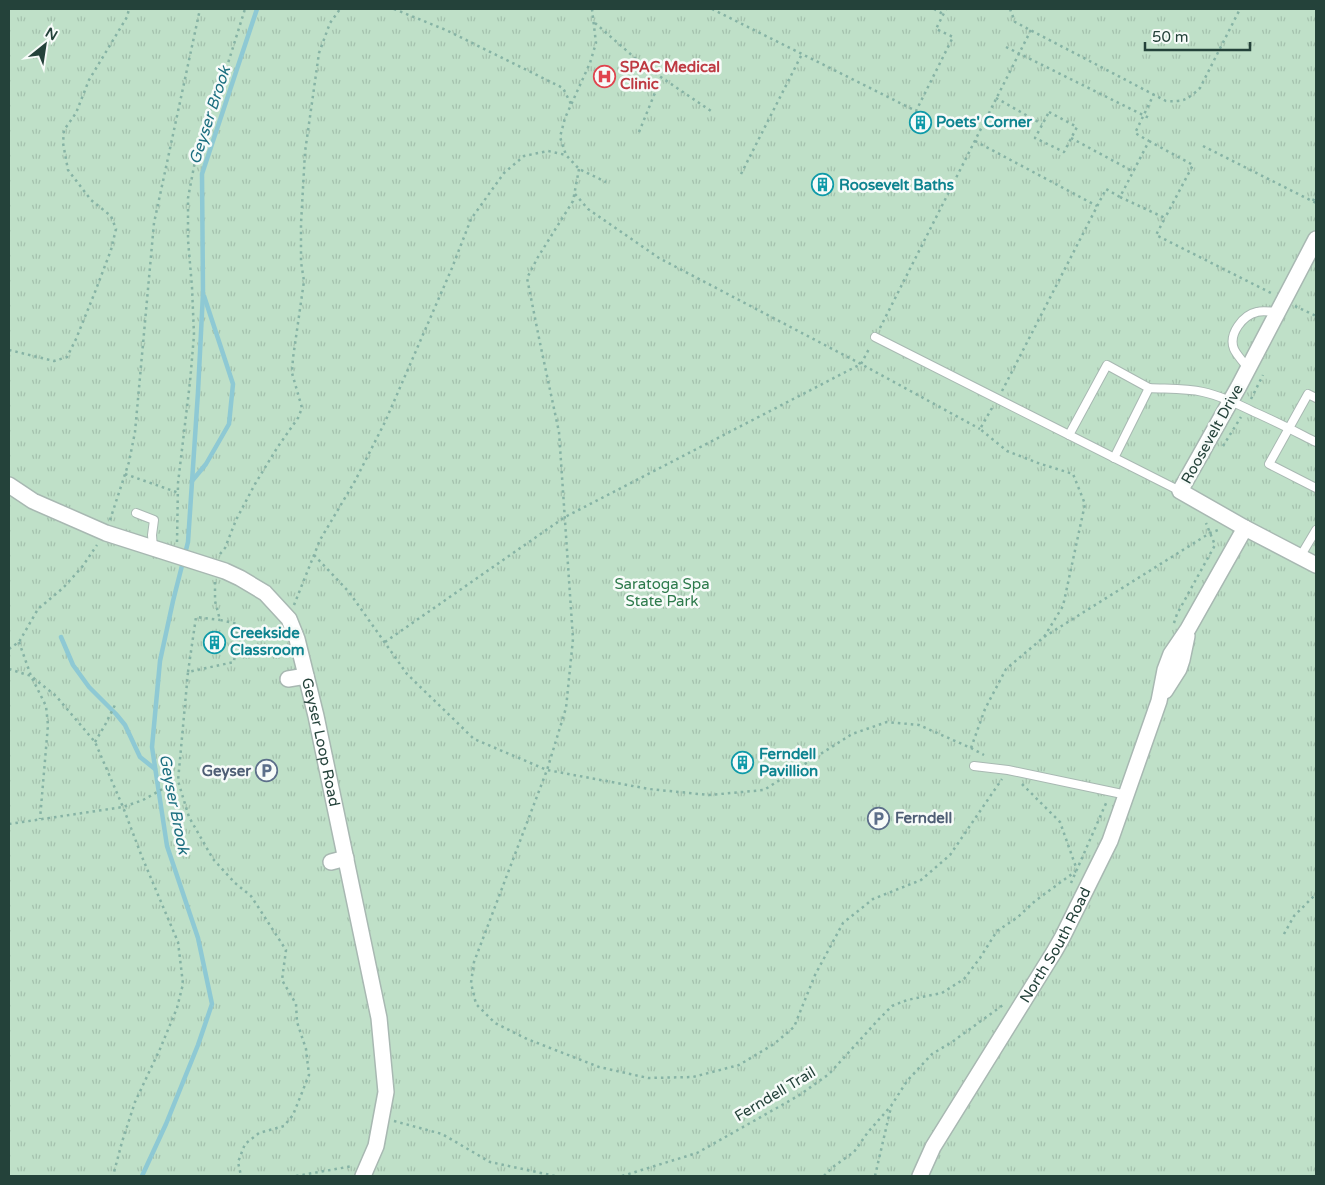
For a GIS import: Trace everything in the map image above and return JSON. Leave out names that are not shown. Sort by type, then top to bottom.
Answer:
[{"type":"street","name":"Roosevelt Drive","points":[[1316,239],[1180,491],[1316,565]]},
{"type":"street","name":"Geyser Loop Road","points":[[9,485],[33,500],[106,532],[240,578],[264,593],[288,619],[297,639],[316,716],[338,860],[379,1018],[386,1092],[376,1146],[366,1170]]},
{"type":"street","name":"North South Road","points":[[920,1176],[933,1147],[1054,952],[1110,841],[1159,701],[1179,669],[1188,629],[1245,528]]},
{"type":"street","points":[[288,678],[306,676]]},
{"type":"lane","points":[[1248,368],[1234,349],[1232,338],[1237,326],[1257,311],[1280,306]]},
{"type":"lane","points":[[877,334],[998,399],[1180,491]]},
{"type":"lane","points":[[1069,435],[1107,365],[1149,388],[1204,392],[1230,401],[1316,442]]},
{"type":"lane","points":[[1114,458],[1149,388]]},
{"type":"lane","points":[[1316,398],[1308,394],[1269,464],[1316,488]]},
{"type":"lane","points":[[136,513],[154,520],[153,548]]},
{"type":"lane","points":[[1300,557],[1316,530]]},
{"type":"lane","points":[[974,766],[1008,770],[1127,795]]},
{"type":"path","points":[[9,350],[54,361],[67,357],[76,340],[111,250],[116,229],[111,216],[91,200],[68,170],[63,143],[64,130],[76,113],[90,80],[127,18],[129,9]]},
{"type":"path","points":[[9,649],[19,642],[38,609],[63,588],[82,567],[106,532],[129,462],[135,432],[154,223],[200,9]]},
{"type":"path","points":[[174,555],[178,542],[178,483],[194,334],[188,240],[188,198],[200,135],[224,76],[245,9]]},
{"type":"path","points":[[220,620],[215,601],[215,581],[211,567],[225,548],[236,520],[255,484],[298,418],[302,408],[292,373],[304,281],[301,262],[301,224],[305,152],[319,53],[330,23],[340,9]]},
{"type":"path","points":[[394,9],[446,30],[563,88],[571,104]]},
{"type":"path","points":[[592,9],[596,43],[590,63],[565,118],[560,137],[566,155],[579,169],[606,182]]},
{"type":"path","points":[[712,9],[916,111],[953,37],[936,29],[946,9]]},
{"type":"path","points":[[934,9],[944,14]]},
{"type":"path","points":[[1010,9],[1016,22],[1166,101],[1179,102],[1190,98],[1200,88],[1240,9]]},
{"type":"path","points":[[594,22],[643,65],[714,113]]},
{"type":"path","points":[[877,334],[1031,30]]},
{"type":"path","points":[[1006,46],[1149,118]]},
{"type":"path","points":[[741,174],[802,54]]},
{"type":"path","points":[[639,132],[661,78]]},
{"type":"path","points":[[1154,94],[1135,133],[1193,165],[1156,235],[1280,306],[1316,316]]},
{"type":"path","points":[[996,98],[1042,124]]},
{"type":"path","points":[[1049,112],[1077,127],[1064,152],[1035,138],[1042,124],[1049,112]]},
{"type":"path","points":[[1071,138],[1134,172]]},
{"type":"path","points":[[975,141],[1097,206]]},
{"type":"path","points":[[1120,197],[1150,141]]},
{"type":"path","points":[[1204,146],[1314,202],[1316,194]]},
{"type":"path","points":[[288,619],[320,540],[355,481],[385,422],[471,220],[504,173],[524,156],[548,151],[566,155]]},
{"type":"path","points":[[579,169],[574,201],[538,256],[527,278],[559,432],[574,639],[566,708],[547,770],[474,962],[470,983],[476,1004],[495,1023],[527,1039],[599,1067],[648,1078],[693,1077],[739,1065],[774,1044],[794,1028],[815,975],[843,923],[873,899],[921,880],[950,855],[1008,770]]},
{"type":"path","points":[[980,429],[998,399],[1106,189],[1165,218]]},
{"type":"path","points":[[575,194],[588,209],[659,258],[980,429],[1007,452],[1073,474],[1085,504],[1063,606],[1044,637]]},
{"type":"path","points":[[385,642],[564,517],[861,364],[870,347]]},
{"type":"path","points":[[125,474],[178,493]]},
{"type":"path","points":[[314,555],[349,592],[408,674],[474,739],[547,770],[649,789],[709,795],[764,790],[852,734],[887,722],[918,725],[971,748],[985,709],[1006,669],[1044,637],[1210,533],[1216,530],[1245,528]]},
{"type":"path","points":[[188,672],[234,662],[238,624],[196,617],[188,672],[178,781],[189,817],[213,859],[235,883],[252,896],[286,950],[282,980],[296,1004],[297,1022],[306,1049],[309,1075],[293,1115],[284,1126],[259,1133],[245,1144],[238,1162],[241,1176]]},
{"type":"path","points":[[19,642],[31,676],[46,706],[48,725],[40,819]]},
{"type":"path","points":[[9,669],[31,676],[56,696],[95,742],[124,807],[142,857],[178,942],[184,984],[177,1008],[136,1102],[113,1176]]},
{"type":"path","points":[[95,742],[116,703]]},
{"type":"path","name":"Ferndell Trail","points":[[622,1176],[697,1153],[798,1096],[829,1074],[892,1006],[907,1000],[942,993],[964,979],[998,931],[1076,870],[1060,822],[1008,770]]},
{"type":"path","points":[[9,824],[124,807],[143,800],[178,781]]},
{"type":"path","points":[[1284,934],[1294,916],[1316,894]]},
{"type":"path","points":[[824,1176],[854,1152],[868,1132],[891,1106],[907,1081],[932,1054],[1008,1002]]},
{"type":"path","points":[[875,1176],[891,1106]]},
{"type":"path","points":[[380,1119],[442,1134],[490,1162],[555,1176]]},
{"type":"path","points":[[296,1176],[366,1170]]},
{"type":"green space","name":"Saratoga Spa State Park","points":[[9,9],[1316,9],[1316,1176],[9,1176]]},
{"type":"waterway","name":"Geyser Brook","points":[[142,1176],[166,1124],[198,1045],[212,1004],[198,938],[167,846],[152,747],[160,661],[188,542],[203,293],[202,174],[257,9]]},
{"type":"waterway","name":"Geyser Brook","points":[[192,481],[206,464],[229,424],[233,384],[204,296]]},
{"type":"waterway","points":[[61,637],[73,665],[89,687],[125,725],[140,757],[155,769]]},
{"type":"place","name":"SPAC Medical Clinic","points":[[604,76]]},
{"type":"place","name":"Poets' Corner","points":[[920,122]]},
{"type":"place","name":"Roosevelt Baths","points":[[823,185]]},
{"type":"place","name":"Creekside Classroom","points":[[214,642]]},
{"type":"place","name":"Ferndell Pavillion","points":[[743,763]]},
{"type":"place","name":"Geyser","points":[[267,771]]},
{"type":"place","name":"Ferndell","points":[[879,818]]}]
